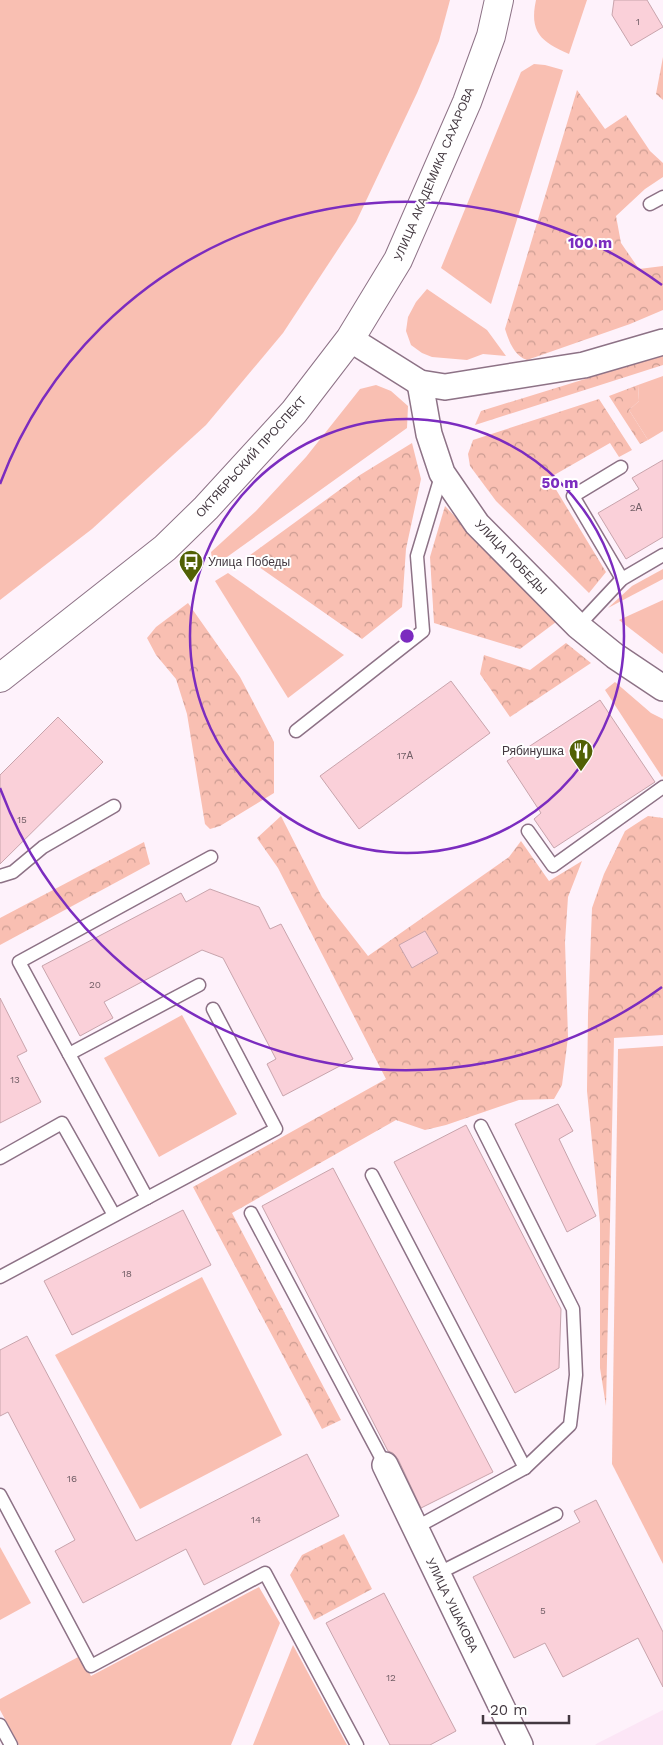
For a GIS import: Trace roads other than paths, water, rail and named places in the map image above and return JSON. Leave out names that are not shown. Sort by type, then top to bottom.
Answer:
[{"type":"street","name":"УЛИЦА АКАДЕМИКА САХАРОВА","points":[[350,339],[398,260],[466,102],[491,36],[500,0]]},
{"type":"street","points":[[350,339],[420,383],[445,387],[575,366],[663,342]]},
{"type":"street","name":"ОКТЯБРЬСКИЙ ПРОСПЕКТ","points":[[0,678],[165,548],[206,508],[294,412],[350,339]]},
{"type":"street","name":"УЛИЦА ПОБЕДЫ","points":[[420,383],[429,434],[442,473],[477,524],[578,626],[615,656],[663,688]]},
{"type":"street","name":"УЛИЦА УШАКОВА","points":[[385,1465],[520,1745]]},
{"type":"lane","points":[[650,204],[663,197]]},
{"type":"lane","points":[[621,467],[573,496],[622,579]]},
{"type":"lane","points":[[296,731],[423,631],[417,556],[442,473]]},
{"type":"lane","points":[[578,626],[622,579],[663,555]]},
{"type":"lane","points":[[528,831],[553,866],[663,787]]},
{"type":"lane","points":[[0,876],[13,872],[43,848],[114,806]]},
{"type":"lane","points":[[147,1198],[19,962],[211,857]]},
{"type":"lane","points":[[69,1054],[199,985]]},
{"type":"lane","points":[[0,1277],[276,1128],[213,1009]]},
{"type":"lane","points":[[0,1158],[62,1123],[114,1215]]},
{"type":"lane","points":[[415,1528],[525,1468],[570,1425],[576,1375],[573,1310],[481,1126]]},
{"type":"lane","points":[[372,1175],[525,1468]]},
{"type":"lane","points":[[252,1213],[385,1465]]},
{"type":"lane","points":[[0,1495],[91,1666],[265,1573],[357,1745]]},
{"type":"lane","points":[[437,1574],[556,1514]]},
{"type":"lane","points":[[0,1725],[11,1745]]},
{"type":"place","name":"Улица Победы","points":[[191,583]]},
{"type":"place","name":"Рябинушка","points":[[581,772]]}]
